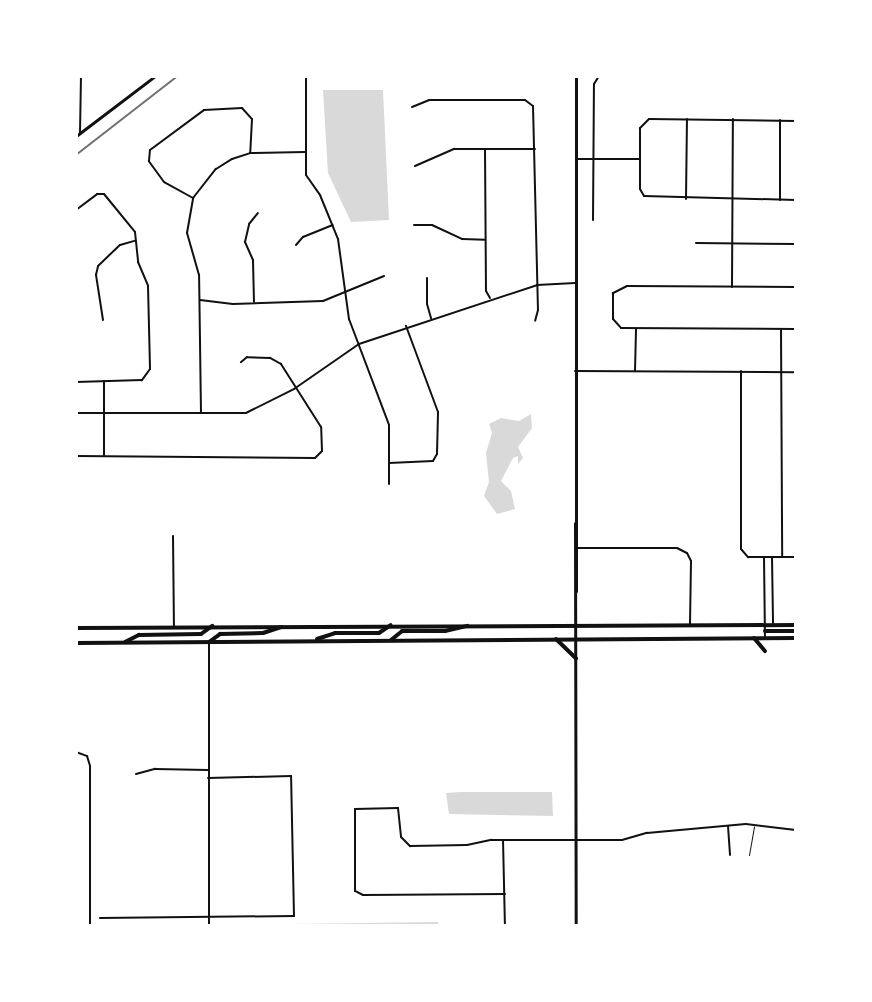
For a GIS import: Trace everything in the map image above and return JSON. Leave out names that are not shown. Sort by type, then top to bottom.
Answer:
[{"type":"highway","points":[[76,628],[470,624],[795,625]]},
{"type":"highway","points":[[391,640],[402,631],[446,631],[470,624]]},
{"type":"highway","points":[[313,641],[335,633],[385,632],[391,625]]},
{"type":"highway","points":[[125,643],[139,635],[201,634],[212,626]]},
{"type":"highway","points":[[209,642],[218,634],[263,633],[284,626]]},
{"type":"highway","points":[[765,631],[795,631]]},
{"type":"highway","points":[[555,638],[576,658]]},
{"type":"highway","points":[[753,638],[765,651]]},
{"type":"highway","points":[[76,643],[795,638]]},
{"type":"street","points":[[78,135],[81,76]]},
{"type":"street","points":[[78,135],[155,76]]},
{"type":"street","points":[[576,76],[574,283],[578,549],[576,926]]},
{"type":"street","points":[[777,76],[795,77]]},
{"type":"street","points":[[306,77],[306,175],[333,225],[347,293],[349,319],[389,425],[389,484]]},
{"type":"street","points":[[593,220],[594,84],[598,77]]},
{"type":"street","points":[[412,107],[429,100],[525,100],[533,106],[537,285],[535,321]]},
{"type":"street","points":[[193,198],[164,182],[149,161],[150,150],[204,110],[242,108],[252,119],[250,153]]},
{"type":"street","points":[[686,199],[687,119]]},
{"type":"street","points":[[732,288],[733,119]]},
{"type":"street","points":[[780,120],[780,200]]},
{"type":"street","points":[[795,120],[644,121],[640,128],[640,159],[644,196],[686,199],[795,200]]},
{"type":"street","points":[[414,166],[454,149],[534,149]]},
{"type":"street","points":[[485,149],[486,291],[491,300]]},
{"type":"street","points":[[201,414],[199,275],[187,233],[193,198],[216,169],[250,153],[305,152]]},
{"type":"street","points":[[576,159],[640,159]]},
{"type":"street","points":[[76,210],[97,194],[110,197],[130,223],[148,286],[150,369],[142,380],[76,382]]},
{"type":"street","points":[[254,302],[254,260],[245,242],[249,224],[258,213]]},
{"type":"street","points":[[296,245],[303,237],[333,225]]},
{"type":"street","points":[[414,225],[432,225],[462,239],[485,240]]},
{"type":"street","points":[[103,320],[96,275],[98,266],[120,245],[134,242]]},
{"type":"street","points":[[696,243],[795,243]]},
{"type":"street","points":[[200,300],[323,301],[384,276]]},
{"type":"street","points":[[427,278],[431,318]]},
{"type":"street","points":[[76,413],[246,413],[294,389],[359,344],[406,326],[537,285],[574,283]]},
{"type":"street","points":[[795,287],[617,288],[613,293],[614,319],[621,328],[795,329]]},
{"type":"street","points":[[389,463],[433,461],[437,454],[438,412],[406,326]]},
{"type":"street","points":[[635,371],[636,329]]},
{"type":"street","points":[[781,329],[782,557]]},
{"type":"street","points":[[76,456],[315,458],[322,451],[321,428],[280,364],[270,358],[247,357],[241,362]]},
{"type":"street","points":[[575,371],[795,372]]},
{"type":"street","points":[[741,371],[744,555],[795,557]]},
{"type":"street","points":[[104,381],[104,456]]},
{"type":"street","points":[[576,521],[572,531],[576,591]]},
{"type":"street","points":[[173,536],[174,627]]},
{"type":"street","points":[[578,549],[678,549],[687,553],[691,561],[690,624]]},
{"type":"street","points":[[764,557],[765,638]]},
{"type":"street","points":[[771,638],[773,624],[772,557]]},
{"type":"street","points":[[209,642],[209,926]]},
{"type":"street","points":[[76,752],[86,754],[90,766],[90,926]]},
{"type":"street","points":[[136,774],[155,769],[208,770]]},
{"type":"street","points":[[100,918],[294,916],[291,777],[208,777]]},
{"type":"street","points":[[505,894],[363,895],[355,891],[352,814],[360,806],[398,808],[401,837],[410,846],[467,845],[503,840],[622,840],[728,826],[795,830]]},
{"type":"street","points":[[728,826],[730,855]]},
{"type":"street","points":[[503,840],[505,926]]},
{"type":"lane","points":[[749,855],[754,826]]},
{"type":"shaded area","points":[[323,90],[383,90],[389,220],[351,222],[328,173]]},
{"type":"shaded area","points":[[531,414],[532,428],[518,447],[523,458],[518,464],[518,456],[513,458],[501,481],[511,491],[515,509],[497,514],[484,496],[489,482],[486,453],[492,433],[489,424],[501,418],[519,421]]},
{"type":"shaded area","points":[[552,792],[553,816],[449,814],[446,793]]},
{"type":"shaded area","points":[[438,922],[438,926],[290,925],[290,924]]},
{"type":"railway","points":[[76,155],[178,76]]}]
